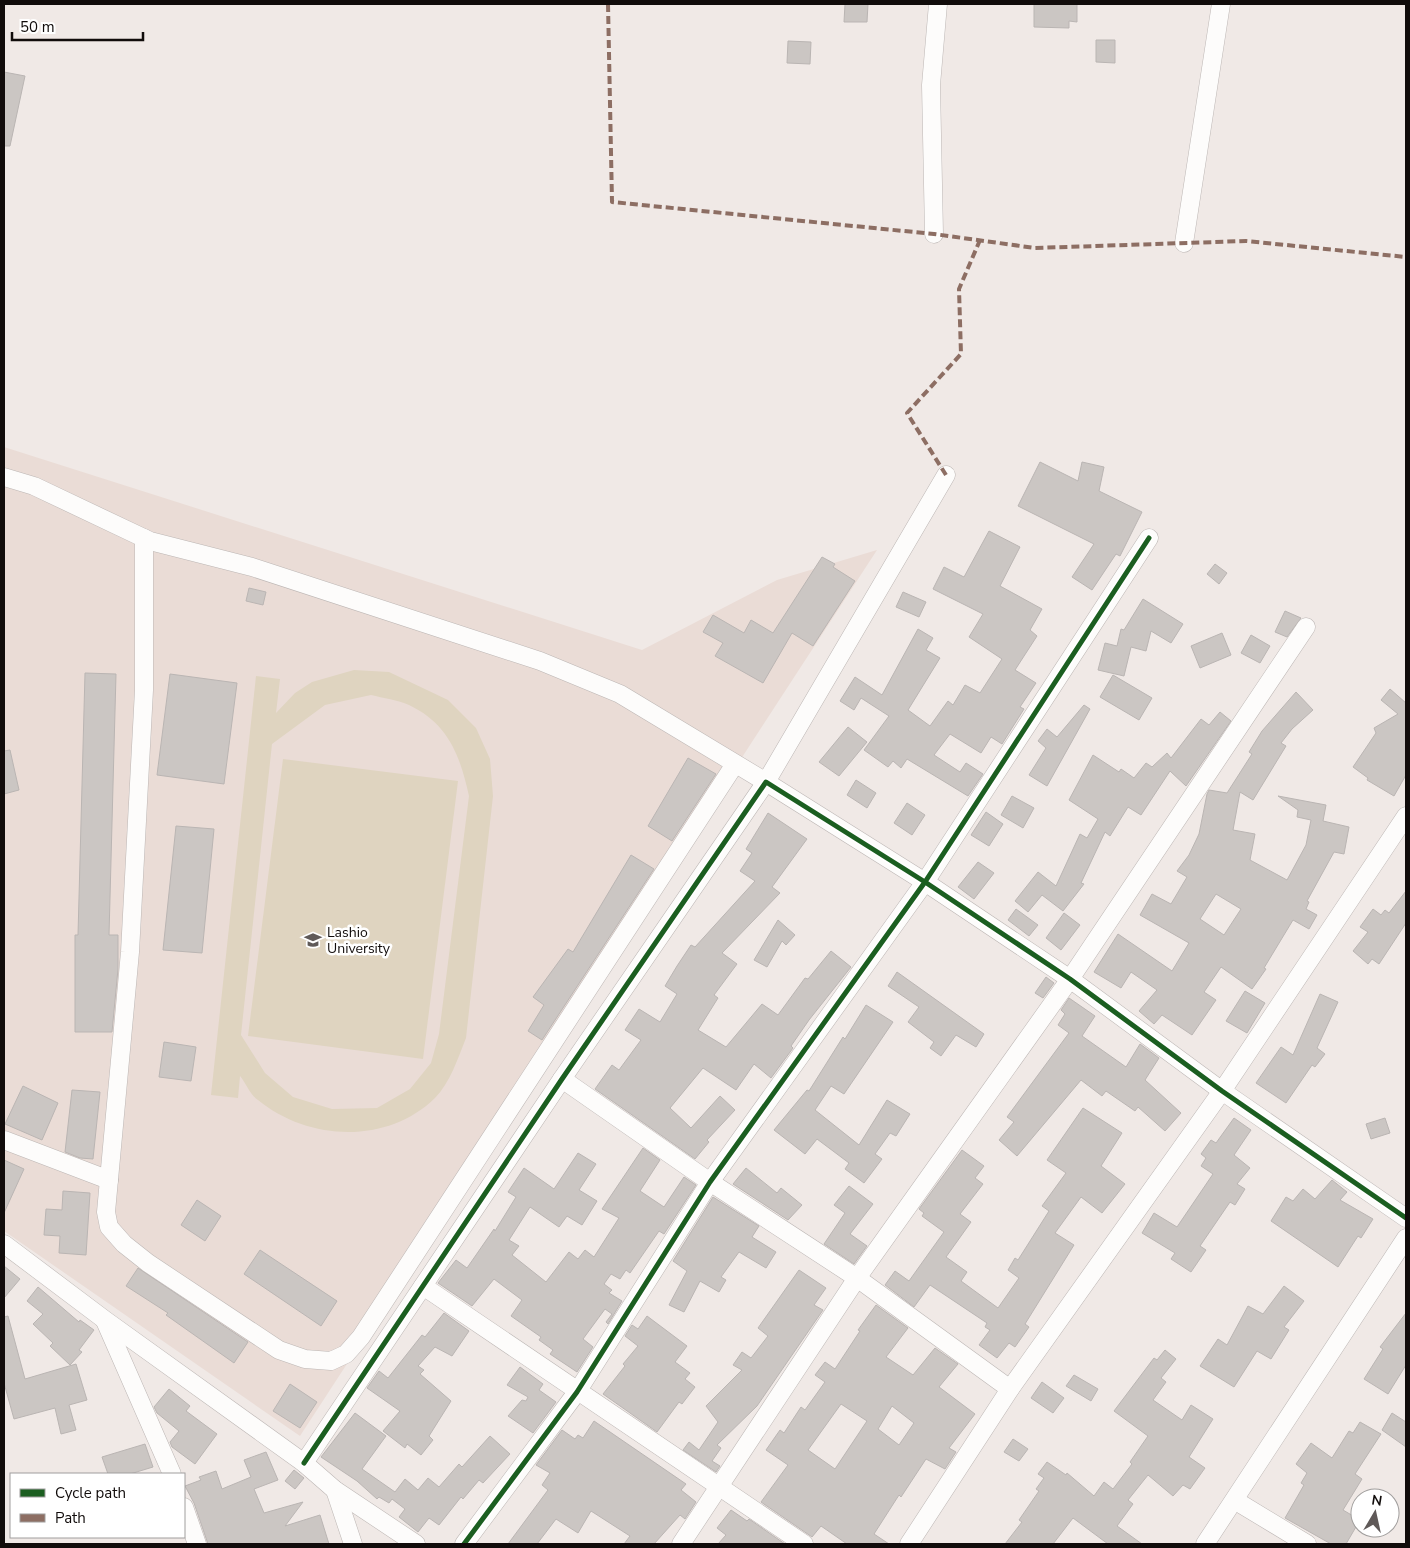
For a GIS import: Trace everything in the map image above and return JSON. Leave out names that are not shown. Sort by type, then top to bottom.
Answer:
[{"type":"street","points":[[934,234],[932,85],[938,4]]},
{"type":"street","points":[[1184,243],[1221,4]]},
{"type":"street","points":[[304,1463],[562,1078],[766,782],[946,475]]},
{"type":"street","points":[[4,478],[34,486],[144,538],[252,567],[540,661],[620,694],[766,782],[925,882],[1070,979],[1222,1092],[1406,1218]]},
{"type":"street","points":[[144,538],[144,690],[130,942],[106,1212],[109,1227],[148,1263],[279,1350],[305,1359],[331,1361],[346,1354],[366,1329],[735,764]]},
{"type":"street","points":[[464,1544],[577,1392],[710,1182],[925,882],[1149,538]]},
{"type":"street","points":[[681,1544],[857,1278],[1070,979],[1306,627]]},
{"type":"street","points":[[909,1544],[1010,1389],[1222,1092],[1406,816]]},
{"type":"street","points":[[562,1078],[710,1182],[857,1278],[1010,1389]]},
{"type":"street","points":[[4,1140],[109,1180]]},
{"type":"street","points":[[1205,1544],[1236,1501],[1406,1238]]},
{"type":"street","points":[[4,1244],[105,1320],[304,1463],[335,1490],[416,1544]]},
{"type":"street","points":[[423,1286],[804,1544]]},
{"type":"street","points":[[105,1320],[172,1473]]},
{"type":"street","points":[[335,1490],[354,1544]]},
{"type":"street","points":[[1236,1501],[1307,1544]]},
{"type":"street","points":[[185,1509],[197,1544]]},
{"type":"shaded area","name":"Lashio University","points":[[4,447],[642,650],[777,580],[877,550],[300,1436],[4,1231]]},
{"type":"shaded area","points":[[354,670],[389,672],[448,700],[476,728],[490,759],[493,796],[466,1038],[449,1078],[435,1098],[416,1113],[394,1124],[371,1130],[347,1132],[323,1130],[300,1124],[278,1114],[255,1098],[240,1076],[238,1098],[211,1095],[256,676],[280,679],[276,713],[295,693],[312,682]],"holes":[[[371,695],[409,705],[434,722],[451,743],[457,755],[469,796],[439,1034],[431,1063],[410,1089],[377,1108],[332,1109],[293,1097],[265,1073],[241,1035],[272,744],[325,705]]]},
{"type":"shaded area","points":[[283,759],[458,781],[423,1059],[248,1036]]},
{"type":"building","points":[[845,4],[868,4],[867,22],[844,22]]},
{"type":"building","points":[[1034,4],[1077,4],[1077,22],[1069,21],[1069,28],[1034,27]]},
{"type":"building","points":[[1096,40],[1115,40],[1115,63],[1096,62]]},
{"type":"building","points":[[788,41],[811,42],[810,64],[787,63]]},
{"type":"building","points":[[4,72],[25,76],[10,146],[4,146]]},
{"type":"building","points":[[1040,462],[1078,481],[1082,462],[1104,467],[1099,491],[1142,512],[1120,556],[1116,554],[1092,590],[1072,577],[1094,544],[1018,506]]},
{"type":"building","points":[[989,531],[1020,547],[1000,586],[1042,609],[1030,630],[1037,636],[1015,670],[1036,683],[1020,707],[1024,709],[1002,744],[991,737],[981,753],[950,734],[934,755],[960,772],[966,763],[983,774],[968,796],[907,759],[901,768],[893,761],[888,767],[864,750],[889,716],[861,698],[854,710],[840,701],[855,677],[882,695],[918,629],[933,638],[926,650],[940,658],[908,710],[930,726],[948,701],[953,705],[965,685],[980,693],[1002,659],[969,637],[983,614],[933,589],[944,567],[964,577]]},
{"type":"building","points":[[822,557],[835,564],[833,567],[855,581],[813,646],[792,633],[763,683],[715,656],[723,643],[703,632],[713,615],[744,633],[751,620],[773,633]]},
{"type":"building","points":[[1215,564],[1227,573],[1219,584],[1207,574]]},
{"type":"building","points":[[249,588],[266,592],[263,605],[246,601]]},
{"type":"building","points":[[903,592],[926,602],[919,617],[896,607]]},
{"type":"building","points":[[1143,599],[1183,624],[1171,643],[1151,631],[1146,651],[1131,647],[1124,676],[1098,670],[1105,643],[1117,646],[1121,629],[1124,630]]},
{"type":"building","points":[[1285,611],[1301,618],[1287,637],[1275,632]]},
{"type":"building","points":[[1222,633],[1231,655],[1200,668],[1191,646]]},
{"type":"building","points":[[1251,635],[1270,646],[1260,663],[1241,653]]},
{"type":"building","points":[[85,673],[116,674],[109,935],[118,935],[118,969],[112,1032],[75,1032],[75,935],[78,935]]},
{"type":"building","points":[[170,674],[237,683],[224,784],[157,775]]},
{"type":"building","points":[[1113,675],[1152,698],[1139,720],[1100,697]]},
{"type":"building","points":[[1390,689],[1406,703],[1406,775],[1394,796],[1367,780],[1368,778],[1353,767],[1376,733],[1374,728],[1398,714],[1381,700]]},
{"type":"building","points":[[1296,692],[1313,710],[1292,729],[1281,743],[1286,746],[1253,800],[1240,792],[1233,830],[1255,834],[1250,860],[1287,880],[1306,845],[1311,820],[1297,817],[1298,810],[1278,796],[1326,805],[1323,821],[1349,827],[1344,854],[1334,852],[1307,901],[1309,902],[1306,909],[1317,915],[1309,929],[1293,920],[1264,968],[1266,969],[1252,989],[1221,967],[1204,992],[1216,1000],[1192,1035],[1162,1015],[1154,1024],[1139,1011],[1157,990],[1131,972],[1121,988],[1094,972],[1118,934],[1172,971],[1189,943],[1140,915],[1152,894],[1171,904],[1187,877],[1177,871],[1189,855],[1199,834],[1209,790],[1227,793],[1252,754],[1249,752],[1262,731]],"holes":[[[1216,894],[1241,909],[1224,935],[1200,919]]]},
{"type":"building","points":[[1084,705],[1090,709],[1047,786],[1029,775],[1046,748],[1038,741],[1047,729],[1057,737]]},
{"type":"building","points":[[1220,712],[1231,721],[1186,786],[1170,771],[1141,815],[1128,807],[1110,836],[1105,832],[1081,883],[1084,884],[1063,911],[1042,895],[1028,912],[1015,901],[1038,872],[1056,886],[1080,834],[1087,838],[1098,819],[1069,800],[1093,755],[1119,772],[1121,769],[1134,778],[1146,763],[1152,767],[1167,753],[1171,758],[1201,719],[1209,725]]},
{"type":"building","points":[[848,727],[867,742],[839,776],[819,762]]},
{"type":"building","points":[[10,750],[19,790],[4,794],[4,751]]},
{"type":"building","points":[[688,758],[716,774],[672,841],[648,826]]},
{"type":"building","points":[[856,780],[876,793],[867,808],[847,795]]},
{"type":"building","points":[[1012,796],[1034,808],[1023,828],[1001,815]]},
{"type":"building","points":[[907,803],[925,815],[912,835],[894,823]]},
{"type":"building","points":[[986,812],[1003,824],[989,846],[971,835]]},
{"type":"building","points":[[768,813],[807,839],[772,887],[780,893],[722,953],[737,964],[714,995],[718,998],[698,1030],[726,1047],[762,1004],[778,1015],[805,978],[808,979],[831,951],[851,967],[809,1020],[791,1046],[793,1048],[771,1078],[754,1064],[736,1090],[703,1068],[670,1108],[691,1128],[720,1096],[735,1110],[707,1140],[709,1142],[695,1159],[595,1089],[612,1065],[619,1070],[641,1040],[625,1030],[639,1009],[660,1022],[677,994],[665,986],[691,945],[695,947],[755,881],[740,871],[752,853],[746,849]]},
{"type":"building","points":[[176,826],[214,829],[202,953],[163,950]]},
{"type":"building","points":[[631,855],[654,869],[542,1040],[528,1031],[544,1005],[533,997],[568,949],[573,952]]},
{"type":"building","points":[[978,862],[994,873],[974,899],[958,887]]},
{"type":"building","points":[[1406,891],[1406,923],[1379,964],[1372,959],[1368,964],[1353,951],[1368,932],[1360,927],[1373,909],[1381,915],[1385,910],[1389,913]]},
{"type":"building","points":[[1016,909],[1038,925],[1029,936],[1008,920]]},
{"type":"building","points":[[1064,913],[1080,925],[1061,950],[1046,938]]},
{"type":"building","points":[[778,920],[795,935],[786,945],[782,941],[767,967],[754,960]]},
{"type":"building","points":[[897,972],[984,1034],[976,1047],[956,1035],[941,1056],[930,1048],[934,1042],[908,1022],[919,1007],[888,986]]},
{"type":"building","points":[[1046,977],[1054,983],[1043,998],[1035,993]]},
{"type":"building","points":[[1245,991],[1265,1003],[1247,1033],[1226,1021]]},
{"type":"building","points":[[1320,994],[1338,1002],[1317,1048],[1325,1054],[1315,1067],[1312,1065],[1286,1103],[1256,1083],[1281,1047],[1293,1055]]},
{"type":"building","points":[[1069,998],[1095,1016],[1082,1036],[1126,1067],[1140,1044],[1159,1058],[1145,1080],[1181,1113],[1165,1131],[1138,1107],[1135,1111],[1106,1091],[1102,1096],[1081,1080],[1017,1156],[999,1140],[1014,1122],[1007,1117],[1069,1033],[1058,1025],[1065,1014],[1061,1010]]},
{"type":"building","points":[[866,1005],[893,1022],[844,1094],[831,1086],[815,1110],[859,1145],[887,1100],[910,1114],[896,1136],[890,1133],[875,1154],[882,1159],[864,1183],[845,1169],[849,1163],[817,1139],[805,1154],[774,1130],[807,1090],[809,1091]]},
{"type":"building","points":[[164,1042],[196,1047],[191,1081],[159,1077]]},
{"type":"building","points":[[23,1086],[58,1103],[42,1140],[5,1124]]},
{"type":"building","points":[[72,1090],[100,1092],[93,1159],[80,1158],[65,1152]]},
{"type":"building","points":[[1083,1108],[1122,1133],[1101,1166],[1125,1184],[1102,1213],[1081,1197],[1055,1233],[1074,1245],[1025,1324],[1029,1327],[1015,1347],[1009,1343],[997,1358],[979,1345],[990,1330],[985,1327],[987,1323],[930,1285],[914,1307],[885,1285],[895,1271],[909,1281],[944,1232],[922,1216],[924,1213],[919,1209],[962,1150],[984,1166],[975,1178],[983,1184],[960,1214],[971,1222],[946,1257],[967,1272],[961,1281],[998,1308],[1019,1278],[1008,1270],[1015,1258],[1018,1260],[1049,1211],[1042,1206],[1066,1173],[1047,1160]]},
{"type":"building","points":[[1234,1118],[1251,1130],[1234,1155],[1250,1168],[1237,1184],[1245,1189],[1235,1205],[1230,1202],[1200,1246],[1206,1250],[1191,1272],[1171,1259],[1175,1253],[1142,1233],[1154,1213],[1177,1227],[1213,1174],[1201,1166],[1206,1158],[1201,1154],[1211,1140],[1216,1143]]},
{"type":"building","points":[[1385,1118],[1390,1133],[1371,1139],[1366,1124]]},
{"type":"building","points":[[643,1148],[660,1160],[640,1191],[664,1207],[684,1177],[696,1185],[664,1234],[659,1231],[630,1273],[626,1270],[620,1279],[611,1274],[604,1284],[612,1290],[609,1293],[622,1301],[608,1324],[606,1322],[612,1314],[605,1309],[583,1339],[593,1347],[577,1372],[550,1354],[553,1350],[539,1340],[541,1337],[511,1316],[522,1300],[494,1279],[472,1306],[438,1283],[456,1260],[467,1268],[494,1229],[495,1231],[516,1197],[508,1192],[524,1168],[554,1189],[578,1153],[596,1164],[579,1190],[597,1201],[582,1225],[567,1216],[559,1227],[530,1207],[509,1240],[519,1246],[512,1255],[546,1282],[569,1252],[578,1259],[585,1250],[594,1257],[619,1218],[602,1209]]},
{"type":"building","points":[[4,1160],[24,1169],[4,1213]]},
{"type":"building","points":[[746,1168],[777,1193],[781,1188],[802,1205],[788,1220],[733,1184]]},
{"type":"building","points":[[1332,1180],[1347,1192],[1340,1200],[1373,1219],[1361,1238],[1358,1236],[1338,1267],[1271,1221],[1286,1197],[1293,1201],[1303,1189],[1315,1199]]},
{"type":"building","points":[[849,1186],[873,1204],[850,1234],[867,1246],[854,1264],[824,1244],[845,1213],[834,1205]]},
{"type":"building","points":[[63,1191],[90,1193],[86,1255],[59,1253],[60,1236],[44,1235],[46,1209],[62,1210]]},
{"type":"building","points":[[713,1197],[759,1226],[752,1237],[776,1252],[766,1268],[739,1252],[721,1277],[726,1280],[719,1292],[700,1281],[684,1312],[669,1305],[687,1271],[673,1261]]},
{"type":"building","points":[[197,1200],[221,1216],[205,1241],[181,1225]]},
{"type":"building","points":[[260,1250],[337,1301],[321,1326],[244,1274]]},
{"type":"building","points":[[4,1266],[20,1279],[4,1298]]},
{"type":"building","points":[[138,1268],[248,1342],[234,1363],[166,1315],[168,1313],[126,1286]]},
{"type":"building","points":[[799,1270],[826,1288],[814,1305],[823,1310],[757,1406],[717,1445],[721,1448],[712,1461],[720,1466],[716,1472],[683,1450],[689,1442],[699,1450],[718,1422],[706,1406],[742,1370],[733,1365],[742,1352],[751,1358],[768,1336],[758,1328]]},
{"type":"building","points":[[1284,1286],[1304,1301],[1284,1327],[1289,1330],[1271,1359],[1257,1351],[1234,1387],[1200,1366],[1218,1339],[1227,1345],[1248,1306],[1263,1314]]},
{"type":"building","points":[[38,1287],[79,1322],[80,1320],[94,1330],[79,1350],[82,1352],[70,1365],[50,1346],[53,1343],[33,1324],[43,1314],[27,1301]]},
{"type":"building","points":[[876,1305],[908,1328],[886,1357],[913,1375],[935,1348],[958,1364],[939,1387],[975,1414],[949,1448],[956,1452],[945,1469],[926,1459],[901,1497],[899,1495],[874,1534],[889,1544],[847,1544],[821,1526],[812,1537],[761,1502],[788,1465],[766,1450],[780,1430],[784,1433],[801,1407],[805,1410],[825,1382],[815,1375],[825,1362],[835,1369],[860,1331],[858,1330]],"holes":[[[841,1404],[867,1421],[835,1469],[808,1450]],[[892,1406],[914,1423],[899,1445],[878,1429]]]},
{"type":"building","points":[[444,1313],[469,1331],[452,1356],[435,1347],[418,1366],[424,1370],[420,1374],[451,1401],[429,1436],[433,1440],[421,1455],[407,1444],[405,1448],[383,1431],[400,1411],[367,1388],[379,1371],[388,1378],[422,1335],[425,1337]]},
{"type":"building","points":[[1406,1313],[1406,1365],[1388,1394],[1364,1379],[1383,1349],[1380,1347]]},
{"type":"building","points":[[8,1316],[25,1379],[76,1364],[87,1400],[69,1405],[76,1430],[61,1434],[55,1408],[14,1419],[4,1383],[4,1317]]},
{"type":"building","points":[[647,1316],[687,1346],[675,1362],[690,1373],[685,1379],[695,1387],[682,1404],[679,1402],[657,1432],[603,1394],[625,1366],[623,1364],[638,1346],[625,1336],[632,1325],[638,1329]]},
{"type":"building","points":[[1165,1350],[1176,1359],[1161,1378],[1166,1382],[1153,1400],[1182,1420],[1191,1405],[1213,1419],[1189,1457],[1205,1468],[1190,1489],[1183,1485],[1173,1496],[1148,1475],[1128,1500],[1133,1504],[1117,1526],[1142,1544],[1108,1544],[1073,1518],[1053,1544],[1005,1544],[1022,1522],[1019,1520],[1039,1491],[1036,1489],[1044,1478],[1038,1474],[1047,1462],[1066,1475],[1067,1473],[1094,1496],[1104,1482],[1113,1489],[1132,1464],[1130,1462],[1148,1436],[1114,1411],[1154,1358],[1157,1360]]},
{"type":"building","points":[[520,1367],[543,1384],[539,1390],[556,1402],[533,1433],[508,1416],[522,1400],[526,1401],[528,1397],[507,1385]]},
{"type":"building","points":[[1074,1375],[1098,1389],[1091,1401],[1066,1386]]},
{"type":"building","points":[[1042,1382],[1064,1398],[1053,1413],[1031,1398]]},
{"type":"building","points":[[290,1384],[317,1402],[300,1428],[273,1411]]},
{"type":"building","points":[[169,1389],[190,1406],[186,1411],[217,1434],[195,1464],[172,1447],[170,1442],[179,1431],[157,1413],[154,1407]]},
{"type":"building","points":[[355,1413],[386,1436],[362,1469],[395,1492],[405,1479],[418,1490],[428,1478],[439,1487],[459,1464],[462,1467],[490,1436],[510,1454],[483,1483],[479,1480],[463,1499],[461,1497],[439,1525],[429,1518],[418,1532],[399,1517],[405,1509],[392,1499],[389,1503],[379,1497],[377,1499],[357,1481],[321,1457]]},
{"type":"building","points":[[1392,1413],[1406,1422],[1406,1447],[1382,1430]]},
{"type":"building","points":[[594,1421],[686,1484],[681,1490],[696,1502],[685,1519],[680,1515],[654,1544],[624,1544],[630,1536],[591,1511],[578,1533],[556,1519],[537,1544],[508,1544],[548,1490],[542,1485],[550,1473],[536,1465],[562,1430],[575,1439],[578,1435],[583,1438]]},
{"type":"building","points":[[1360,1422],[1381,1434],[1355,1474],[1362,1479],[1356,1488],[1350,1488],[1350,1499],[1343,1510],[1350,1514],[1350,1537],[1346,1544],[1331,1544],[1285,1518],[1304,1485],[1301,1483],[1307,1473],[1296,1464],[1311,1443],[1332,1458],[1349,1431],[1353,1433]]},
{"type":"building","points":[[1013,1439],[1028,1449],[1019,1461],[1004,1452]]},
{"type":"building","points":[[145,1444],[153,1467],[133,1473],[108,1473],[102,1457]]},
{"type":"building","points":[[266,1452],[278,1480],[254,1489],[264,1513],[303,1502],[285,1526],[320,1515],[329,1544],[208,1544],[194,1503],[185,1486],[201,1480],[199,1477],[216,1471],[222,1489],[251,1477],[244,1460]]},
{"type":"building","points":[[294,1470],[304,1478],[295,1489],[285,1481]]},
{"type":"building","points":[[731,1510],[747,1521],[749,1519],[785,1544],[718,1544],[726,1535],[717,1528]]},
{"type":"marked path","points":[[608,4],[612,202],[934,234],[1035,248],[1246,241],[1406,257]]},
{"type":"marked path","points":[[946,475],[907,413],[961,354],[959,289],[980,240]]},
{"type":"cycle path","points":[[464,1544],[577,1392],[710,1182],[925,882],[1149,538]]},
{"type":"cycle path","points":[[304,1463],[562,1079],[766,782],[925,882],[1070,979],[1222,1091],[1406,1218]]},
{"type":"place","name":"Lashio University","points":[[313,940]]}]
